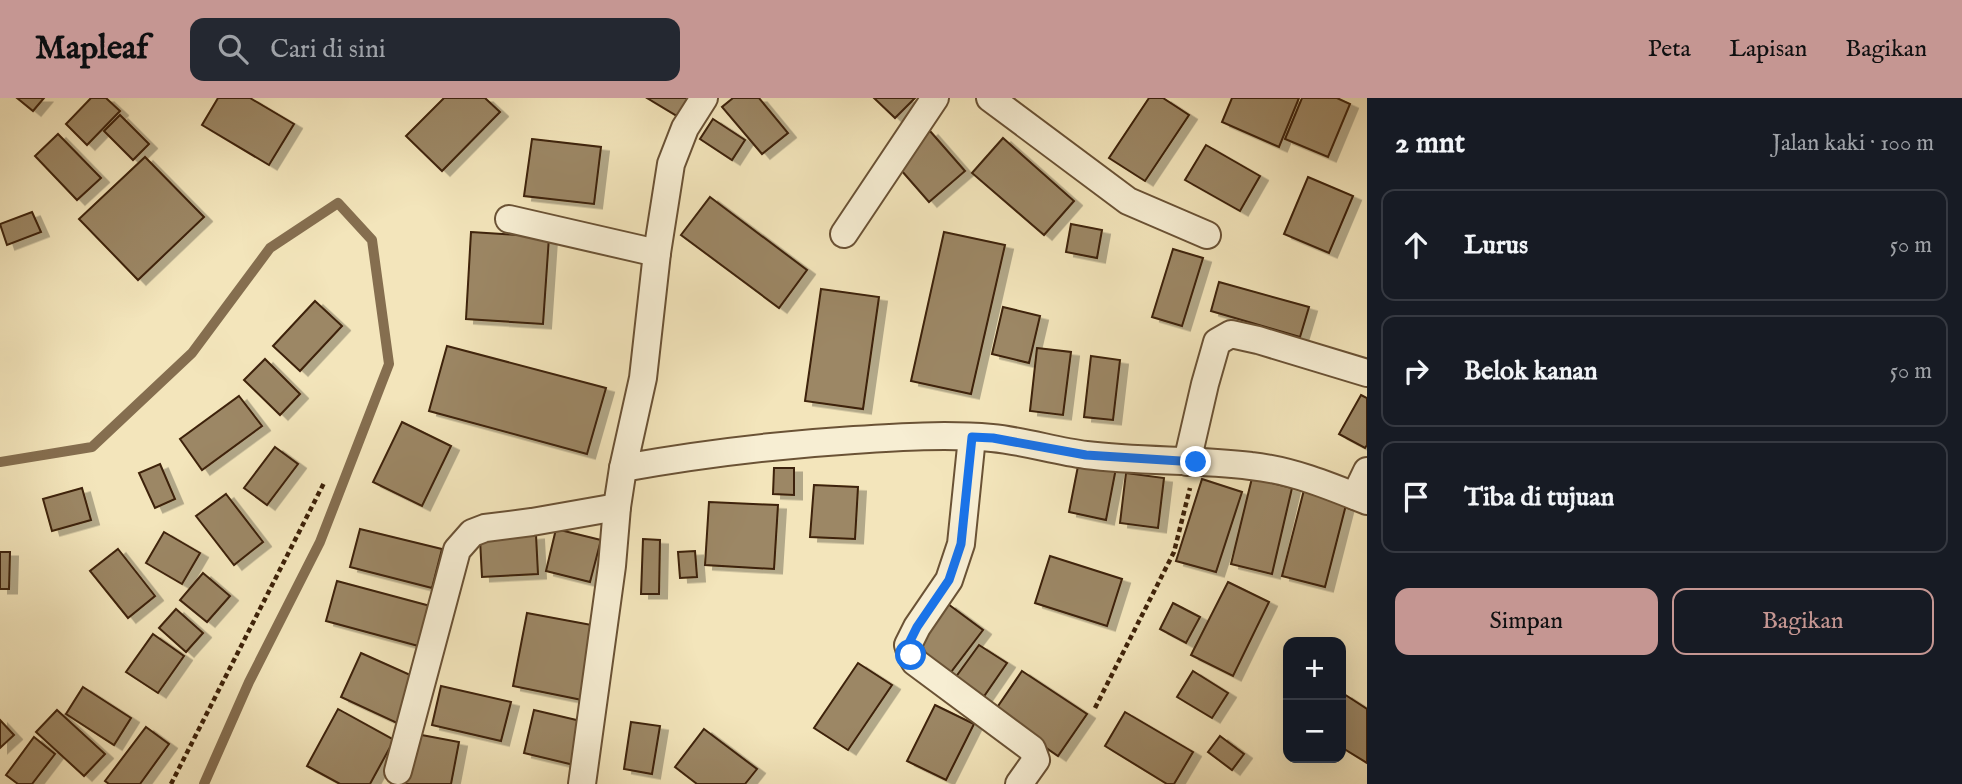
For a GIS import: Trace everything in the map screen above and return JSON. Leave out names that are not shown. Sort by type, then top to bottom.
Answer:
[{"type":"street","points":[[582,784],[612,566],[617,507],[643,378],[656,253],[671,164],[685,128],[704,98]]},
{"type":"street","points":[[844,234],[935,98]]},
{"type":"street","points":[[990,98],[1128,201],[1208,235]]},
{"type":"street","points":[[509,219],[656,253]]},
{"type":"street","points":[[1192,462],[1205,384],[1217,342],[1231,334],[1367,373]]},
{"type":"street","points":[[623,468],[765,446],[901,437],[972,437],[993,438],[1086,455],[1252,466],[1333,487],[1361,499],[1367,471]]},
{"type":"street","points":[[972,437],[961,544],[949,580],[908,645],[915,662],[1032,749],[1036,760],[1019,784]]},
{"type":"street","points":[[398,771],[457,550],[472,533],[485,528],[617,507]]},
{"type":"path","points":[[1095,708],[1174,552],[1192,462]]},
{"type":"path","points":[[172,784],[325,481]]},
{"type":"building","points":[[17,98],[44,98],[33,111]]},
{"type":"building","points":[[91,98],[106,98],[120,111],[87,145],[66,124]]},
{"type":"building","points":[[218,98],[250,98],[294,124],[269,165],[202,125]]},
{"type":"building","points":[[444,98],[485,98],[500,112],[442,171],[406,136]]},
{"type":"building","points":[[647,98],[694,98],[682,119]]},
{"type":"building","points":[[733,98],[759,98],[788,133],[762,154],[722,107]]},
{"type":"building","points":[[874,98],[915,98],[895,118]]},
{"type":"building","points":[[1149,98],[1163,98],[1189,115],[1145,181],[1109,158]]},
{"type":"building","points":[[1232,98],[1299,98],[1279,147],[1222,122]]},
{"type":"building","points":[[1302,98],[1337,98],[1350,104],[1328,157],[1285,139]]},
{"type":"building","points":[[120,115],[149,144],[133,160],[104,131]]},
{"type":"building","points":[[713,119],[745,140],[732,160],[700,139]]},
{"type":"building","points":[[930,131],[965,171],[929,202],[894,162]]},
{"type":"building","points":[[58,134],[101,178],[77,200],[35,156]]},
{"type":"building","points":[[1003,138],[1074,201],[1044,235],[972,173]]},
{"type":"building","points":[[532,139],[601,147],[594,204],[524,196]]},
{"type":"building","points":[[1206,145],[1260,176],[1240,211],[1185,180]]},
{"type":"building","points":[[145,157],[204,217],[138,280],[79,219]]},
{"type":"building","points":[[1308,177],[1353,196],[1329,253],[1284,234]]},
{"type":"building","points":[[710,197],[807,270],[779,308],[681,235]]},
{"type":"building","points":[[32,212],[41,232],[7,245],[0,224]]},
{"type":"building","points":[[1071,224],[1102,230],[1097,258],[1066,252]]},
{"type":"building","points":[[471,232],[549,237],[543,324],[466,319]]},
{"type":"building","points":[[944,232],[1005,245],[971,394],[911,381]]},
{"type":"building","points":[[1173,249],[1203,258],[1182,326],[1152,317]]},
{"type":"building","points":[[1219,282],[1309,307],[1300,337],[1211,311]]},
{"type":"building","points":[[821,289],[879,297],[863,409],[805,401]]},
{"type":"building","points":[[315,301],[342,326],[300,371],[273,346]]},
{"type":"building","points":[[1003,307],[1040,316],[1029,363],[992,354]]},
{"type":"building","points":[[447,346],[606,388],[587,454],[429,411]]},
{"type":"building","points":[[1037,348],[1071,352],[1063,415],[1030,411]]},
{"type":"building","points":[[1091,356],[1120,360],[1113,420],[1084,417]]},
{"type":"building","points":[[265,359],[300,394],[280,415],[244,380]]},
{"type":"building","points":[[1361,395],[1367,398],[1365,448],[1339,434]]},
{"type":"building","points":[[239,396],[262,426],[202,470],[180,439]]},
{"type":"building","points":[[402,422],[451,446],[422,506],[373,482]]},
{"type":"building","points":[[275,447],[298,464],[267,505],[244,488]]},
{"type":"building","points":[[1079,461],[1116,468],[1106,520],[1069,512]]},
{"type":"building","points":[[160,464],[175,499],[155,508],[139,473]]},
{"type":"building","points":[[774,468],[794,468],[794,495],[773,494]]},
{"type":"building","points":[[1126,473],[1164,478],[1158,528],[1120,523]]},
{"type":"building","points":[[1252,478],[1292,488],[1272,574],[1231,564]]},
{"type":"building","points":[[1202,479],[1242,492],[1216,572],[1176,561]]},
{"type":"building","points":[[814,485],[858,487],[855,539],[810,537]]},
{"type":"building","points":[[1305,486],[1348,497],[1325,587],[1282,576]]},
{"type":"building","points":[[82,488],[91,520],[52,531],[43,499]]},
{"type":"building","points":[[226,494],[263,542],[234,565],[196,516]]},
{"type":"building","points":[[709,502],[778,505],[774,569],[705,565]]},
{"type":"building","points":[[360,529],[442,549],[432,588],[350,567]]},
{"type":"building","points":[[556,529],[601,540],[590,582],[546,571]]},
{"type":"building","points":[[164,532],[200,553],[182,584],[146,563]]},
{"type":"building","points":[[536,535],[538,574],[482,577],[480,539]]},
{"type":"building","points":[[643,539],[660,540],[659,594],[641,594]]},
{"type":"building","points":[[118,549],[155,596],[128,618],[90,571]]},
{"type":"building","points":[[695,551],[697,577],[680,578],[678,552]]},
{"type":"building","points":[[0,552],[10,552],[9,589],[0,589]]},
{"type":"building","points":[[1050,556],[1122,579],[1107,626],[1035,603]]},
{"type":"building","points":[[203,573],[230,596],[207,622],[180,600]]},
{"type":"building","points":[[337,581],[434,607],[422,647],[326,621]]},
{"type":"building","points":[[1228,582],[1269,602],[1233,676],[1191,655]]},
{"type":"building","points":[[1173,603],[1200,617],[1186,643],[1160,629]]},
{"type":"building","points":[[948,604],[983,630],[948,676],[913,650]]},
{"type":"building","points":[[176,609],[203,633],[186,652],[159,628]]},
{"type":"building","points":[[527,613],[597,626],[582,700],[513,686]]},
{"type":"building","points":[[153,634],[184,656],[158,693],[126,672]]},
{"type":"building","points":[[979,645],[1007,663],[978,705],[950,685]]},
{"type":"building","points":[[361,653],[417,678],[397,723],[341,697]]},
{"type":"building","points":[[858,663],[892,685],[848,750],[814,728]]},
{"type":"building","points":[[1022,671],[1087,714],[1058,756],[994,712]]},
{"type":"building","points":[[1193,671],[1228,693],[1212,718],[1177,697]]},
{"type":"building","points":[[441,686],[511,702],[501,741],[432,725]]},
{"type":"building","points":[[83,687],[131,718],[114,745],[66,714]]},
{"type":"building","points":[[1346,695],[1367,709],[1367,763],[1346,750]]},
{"type":"building","points":[[935,705],[974,724],[946,780],[907,761]]},
{"type":"building","points":[[338,709],[394,740],[370,784],[340,784],[307,766]]},
{"type":"building","points":[[57,710],[105,754],[84,776],[36,732]]},
{"type":"building","points":[[534,710],[585,722],[574,765],[524,753]]},
{"type":"building","points":[[1125,712],[1193,752],[1174,784],[1167,784],[1105,746]]},
{"type":"building","points":[[0,720],[14,735],[0,748]]},
{"type":"building","points":[[631,722],[660,726],[652,774],[624,769]]},
{"type":"building","points":[[146,727],[169,744],[140,784],[109,784],[105,781]]},
{"type":"building","points":[[704,729],[757,769],[745,784],[697,784],[675,767]]},
{"type":"building","points":[[411,733],[459,742],[451,784],[402,784]]},
{"type":"building","points":[[1220,736],[1244,754],[1232,770],[1208,752]]},
{"type":"building","points":[[34,737],[55,754],[32,784],[18,784],[6,775]]},
{"type":"waterway","points":[[0,462],[92,447],[192,353],[270,248],[338,203],[372,240],[389,364],[320,542],[249,682],[204,784]]},
{"type":"route","points":[[911,655],[908,645],[949,580],[961,544],[972,437],[993,438],[1086,455],[1196,462]]}]
